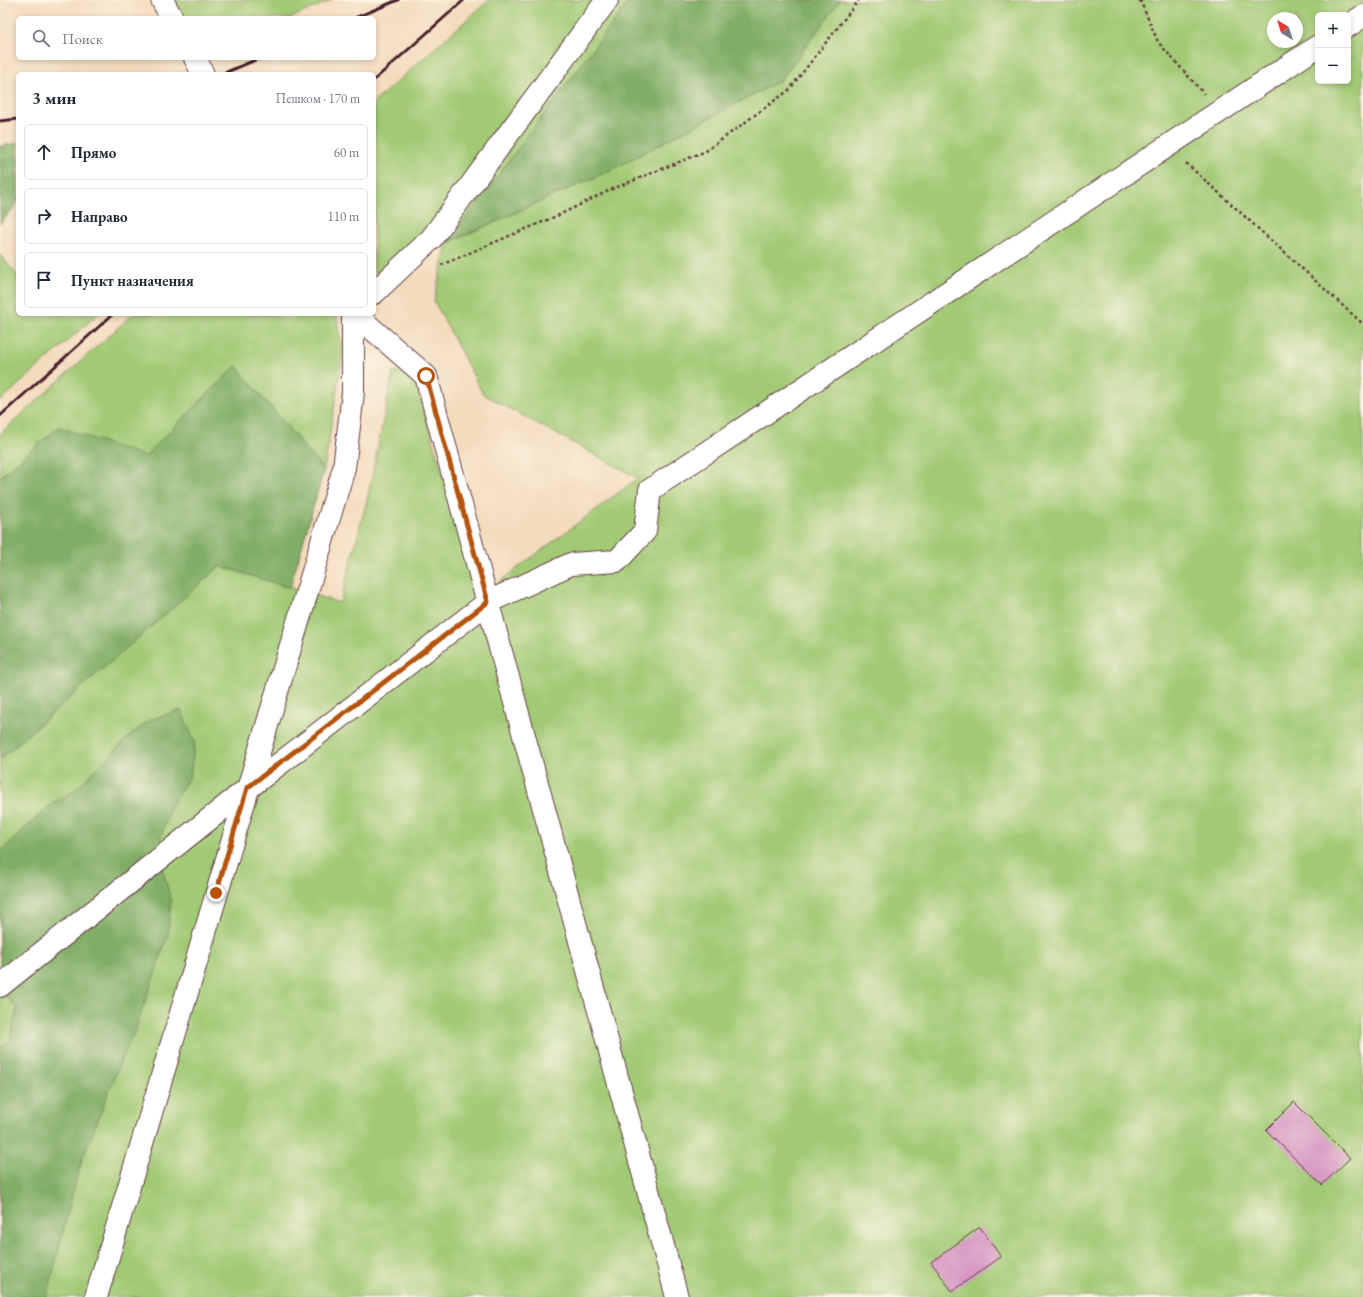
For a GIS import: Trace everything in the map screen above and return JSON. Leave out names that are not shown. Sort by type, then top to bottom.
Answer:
[{"type":"main road","points":[[162,0],[171,16]]},
{"type":"main road","points":[[376,291],[431,239],[608,0]]},
{"type":"main road","points":[[1351,24],[1363,16]]},
{"type":"main road","points":[[0,986],[247,788],[488,602],[571,564],[617,562],[645,531],[650,490],[1166,145],[1315,48]]},
{"type":"main road","points":[[196,60],[202,72]]},
{"type":"main road","points":[[96,1297],[247,788],[344,468],[353,393],[354,316]]},
{"type":"main road","points":[[356,316],[426,376],[677,1297]]},
{"type":"path","points":[[434,269],[559,215],[610,190],[706,150],[789,90],[859,0]]},
{"type":"path","points":[[1140,0],[1158,42],[1219,111]]},
{"type":"path","points":[[1166,145],[1363,324]]},
{"type":"green space","points":[[175,0],[332,0],[295,16],[184,16]]},
{"type":"green space","points":[[489,0],[630,0],[448,243],[613,169],[781,80],[840,0],[1363,0],[1363,1297],[0,1297],[0,759],[220,566],[340,603],[368,496],[393,372],[413,373],[479,597],[638,478],[483,394],[434,301],[447,243],[378,276],[376,274],[376,100]]},
{"type":"green space","points":[[630,0],[840,0],[781,80],[613,169],[447,243]]},
{"type":"green space","points":[[16,143],[16,204],[0,224],[0,146]]},
{"type":"green space","points":[[0,255],[16,274],[16,316],[96,316],[0,401]]},
{"type":"green space","points":[[131,316],[336,316],[343,353],[324,470],[236,366],[144,457],[59,427],[0,477],[0,434]]},
{"type":"green space","points":[[236,366],[324,470],[290,588],[220,566],[0,759],[0,477],[59,427],[145,456]]},
{"type":"green space","points":[[181,710],[195,742],[190,776],[172,804],[161,836],[163,870],[171,901],[168,935],[135,1031],[121,1061],[84,1155],[74,1187],[47,1297],[0,1297],[0,1048],[10,1040],[17,1008],[0,991],[0,852],[49,806],[76,789],[124,741],[149,720]]},
{"type":"building","points":[[1294,1102],[1350,1158],[1322,1185],[1266,1130]]},
{"type":"building","points":[[980,1227],[1001,1257],[952,1291],[931,1262]]},
{"type":"railway","points":[[360,16],[398,0]]},
{"type":"railway","points":[[376,78],[464,0]]},
{"type":"railway","points":[[227,72],[255,60]]},
{"type":"railway","points":[[0,121],[16,119]]},
{"type":"railway","points":[[0,416],[111,316]]},
{"type":"route","points":[[216,893],[247,788],[488,602],[426,376]]}]
